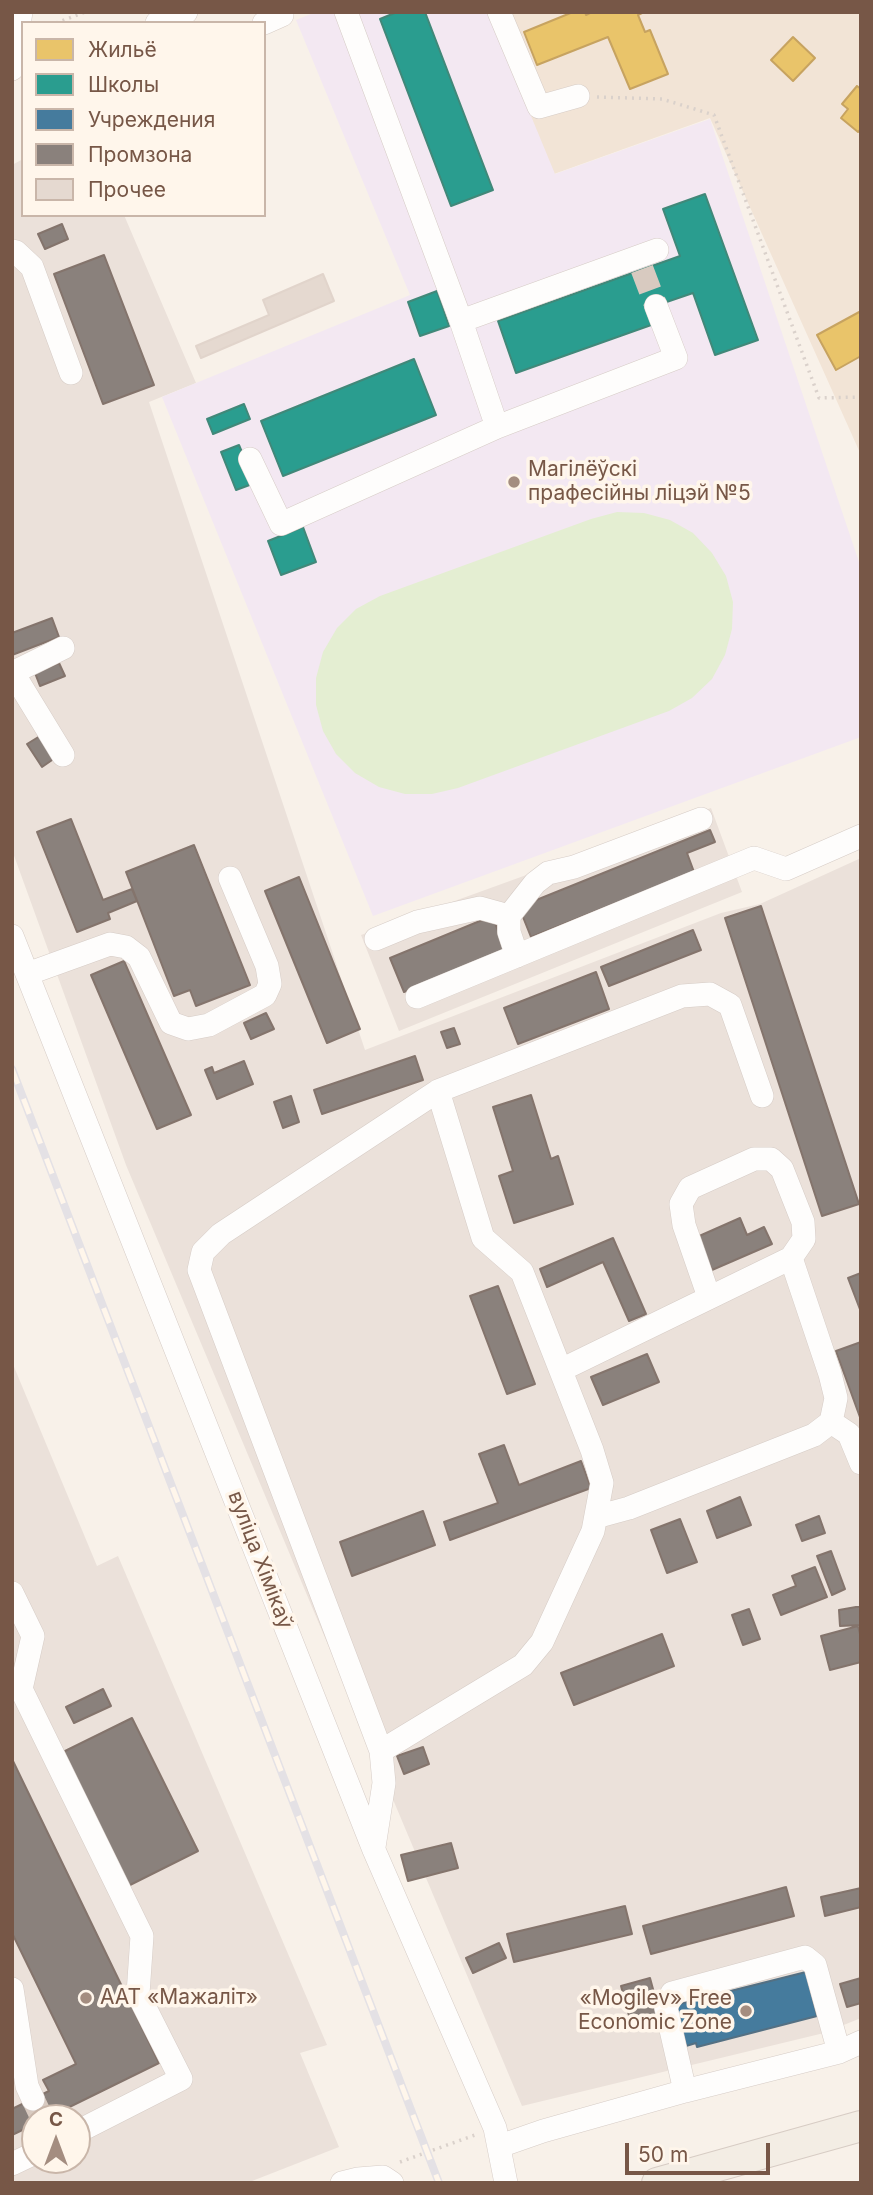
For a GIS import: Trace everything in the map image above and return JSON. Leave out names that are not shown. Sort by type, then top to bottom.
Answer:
[{"type":"main road","points":[[657,2183],[861,2126]]},
{"type":"street","points":[[13,64],[21,12]]},
{"type":"street","points":[[161,21],[186,12]]},
{"type":"street","points":[[346,12],[461,321],[497,427]]},
{"type":"street","points":[[499,12],[539,107],[578,96]]},
{"type":"street","points":[[12,251],[32,267],[71,373]]},
{"type":"street","points":[[461,321],[645,259]]},
{"type":"street","points":[[250,459],[281,524],[497,427],[676,358],[656,306]]},
{"type":"street","points":[[63,648],[13,673],[63,755]]},
{"type":"street","points":[[517,956],[509,932],[509,916],[534,883],[548,873],[573,867],[701,819]]},
{"type":"street","points":[[417,997],[754,858],[786,869],[861,836]]},
{"type":"street","points":[[27,974],[110,944],[125,947],[139,957],[171,1023],[188,1028],[209,1025],[265,995],[270,984],[267,966],[230,878]]},
{"type":"street","points":[[376,939],[417,922],[480,908],[509,916]]},
{"type":"street","name":"вуліца Хімікаў","points":[[12,936],[374,1850],[498,2137],[506,2183]]},
{"type":"street","points":[[374,1850],[384,1783],[381,1751],[199,1270],[203,1252],[221,1234],[438,1091],[682,996],[710,994],[730,1005],[762,1096]]},
{"type":"street","points":[[381,1751],[523,1665],[542,1642],[593,1531],[602,1483],[592,1450],[522,1272],[484,1238],[438,1091]]},
{"type":"street","points":[[561,1370],[791,1258],[804,1239],[803,1222],[782,1169],[771,1159],[754,1160],[690,1188],[681,1204],[684,1225],[709,1297]]},
{"type":"street","points":[[596,1517],[629,1508],[814,1435],[831,1422],[836,1398],[791,1258]]},
{"type":"street","points":[[831,1422],[849,1434],[861,1463]]},
{"type":"street","points":[[12,1593],[33,1636],[21,1689],[142,1936],[138,1994],[181,2079],[91,2125]]},
{"type":"street","points":[[685,2091],[666,2008],[672,1993],[805,1957],[815,1965],[839,2052]]},
{"type":"street","points":[[12,1989],[27,2086],[33,2099]]},
{"type":"street","points":[[498,2137],[542,2131],[839,2052],[861,2042]]},
{"type":"street","points":[[342,2183],[358,2179],[387,2180]]},
{"type":"path","points":[[61,21],[85,12]]},
{"type":"path","points":[[578,96],[662,99],[714,115],[819,398],[861,397]]},
{"type":"path","points":[[387,2180],[399,2162],[498,2137]]},
{"type":"shaded area","name":"Магілёўскі прафесійны ліцэй №5","points":[[316,12],[488,12],[555,174],[710,119],[861,568],[861,737],[373,916],[162,397],[410,295],[296,20]]},
{"type":"shaded area","points":[[488,12],[861,12],[861,455],[710,118],[554,174]]},
{"type":"shaded area","points":[[21,160],[21,217],[125,217],[196,383],[149,402],[365,1050],[721,913],[760,904],[861,858],[861,2018],[824,2033],[522,2106],[126,1165],[12,850],[12,165]]},
{"type":"shaded area","points":[[711,808],[742,892],[399,1031],[361,935]]},
{"type":"shaded area","name":"ААТ «Мажаліт»","points":[[12,1362],[97,1566],[118,1556],[327,2045],[300,2053],[339,2147],[247,2183],[12,2183]]},
{"type":"green space","points":[[617,512],[644,513],[670,520],[693,533],[712,553],[726,576],[733,602],[732,629],[725,655],[712,679],[692,698],[669,711],[458,788],[432,794],[405,794],[379,787],[355,773],[336,754],[323,731],[316,705],[316,678],[323,652],[337,628],[356,609],[380,596]]},
{"type":"building: Жильё","points":[[573,12],[585,12],[586,15],[592,12],[644,12],[638,15],[645,32],[650,30],[668,74],[630,89],[608,37],[537,65],[524,32]]},
{"type":"building: Жильё","points":[[793,37],[815,58],[793,81],[771,60]]},
{"type":"building: Жильё","points":[[857,86],[861,89],[861,129],[858,132],[841,118],[848,109],[842,104]]},
{"type":"building: Жильё","points":[[861,311],[861,356],[836,370],[817,335]]},
{"type":"building: Школы","points":[[397,12],[425,12],[493,190],[451,206],[380,19]]},
{"type":"building: Школы","points":[[705,194],[758,340],[715,355],[693,293],[649,308],[654,324],[516,373],[498,321],[680,256],[663,209]]},
{"type":"building: Школы","points":[[437,291],[449,326],[420,336],[408,302]]},
{"type":"building: Школы","points":[[414,359],[436,415],[283,476],[261,421]]},
{"type":"building: Школы","points":[[244,404],[250,419],[213,434],[207,419]]},
{"type":"building: Школы","points":[[239,445],[255,483],[236,490],[221,452]]},
{"type":"building: Школы","points":[[303,527],[316,562],[281,575],[268,541]]},
{"type":"building: Учреждения","name":"«Mogilev» Free Economic Zone","points":[[806,1972],[817,2016],[697,2047],[696,2043],[686,2046],[675,2005]]},
{"type":"building: Промзона","points":[[62,224],[68,239],[45,249],[38,234]]},
{"type":"building: Промзона","points":[[104,255],[154,385],[103,404],[54,274]]},
{"type":"building: Промзона","points":[[52,618],[59,637],[12,655],[12,633]]},
{"type":"building: Промзона","points":[[59,663],[65,676],[40,686],[35,673]]},
{"type":"building: Промзона","points":[[40,736],[55,758],[42,767],[27,744]]},
{"type":"building: Промзона","points":[[71,819],[103,900],[132,889],[137,901],[108,913],[110,919],[77,932],[37,832]]},
{"type":"building: Промзона","points":[[710,830],[715,842],[687,853],[694,872],[531,937],[519,907]]},
{"type":"building: Промзона","points":[[194,845],[250,985],[196,1006],[190,990],[174,996],[126,872]]},
{"type":"building: Промзона","points":[[299,877],[360,1029],[327,1043],[265,891]]},
{"type":"building: Промзона","points":[[761,906],[859,1204],[822,1216],[725,918]]},
{"type":"building: Промзона","points":[[492,916],[506,950],[404,992],[390,958]]},
{"type":"building: Промзона","points":[[693,930],[701,950],[609,986],[601,967]]},
{"type":"building: Промзона","points":[[124,961],[191,1115],[157,1129],[91,975]]},
{"type":"building: Промзона","points":[[596,972],[609,1009],[518,1044],[504,1008]]},
{"type":"building: Промзона","points":[[266,1013],[274,1029],[251,1039],[244,1023]]},
{"type":"building: Промзона","points":[[454,1028],[460,1044],[447,1048],[441,1032]]},
{"type":"building: Промзона","points":[[415,1056],[423,1080],[322,1114],[314,1090]]},
{"type":"building: Промзона","points":[[244,1061],[253,1084],[217,1099],[205,1070],[212,1067],[214,1073]]},
{"type":"building: Промзона","points":[[531,1095],[551,1159],[558,1156],[573,1204],[514,1223],[499,1176],[513,1171],[493,1107]]},
{"type":"building: Промзона","points":[[291,1096],[299,1122],[283,1128],[274,1102]]},
{"type":"building: Промзона","points":[[740,1218],[747,1235],[764,1227],[772,1244],[712,1270],[697,1237]]},
{"type":"building: Промзона","points":[[613,1238],[646,1314],[629,1321],[603,1262],[547,1287],[540,1269]]},
{"type":"building: Промзона","points":[[861,1273],[861,1312],[848,1278]]},
{"type":"building: Промзона","points":[[498,1286],[535,1384],[507,1394],[470,1296]]},
{"type":"building: Промзона","points":[[861,1342],[861,1420],[836,1351]]},
{"type":"building: Промзона","points":[[647,1354],[659,1382],[603,1405],[591,1377]]},
{"type":"building: Промзона","points":[[504,1445],[519,1485],[581,1461],[591,1488],[450,1540],[444,1522],[498,1503],[479,1454]]},
{"type":"building: Промзона","points":[[740,1497],[751,1525],[717,1538],[707,1511]]},
{"type":"building: Промзона","points":[[423,1511],[435,1545],[352,1576],[340,1542]]},
{"type":"building: Промзона","points":[[819,1516],[825,1533],[802,1541],[796,1525]]},
{"type":"building: Промзона","points":[[680,1519],[697,1562],[667,1573],[651,1530]]},
{"type":"building: Промзона","points":[[831,1551],[845,1589],[832,1595],[817,1556]]},
{"type":"building: Промзона","points":[[815,1567],[827,1597],[781,1615],[773,1595],[796,1586],[792,1576]]},
{"type":"building: Промзона","points":[[861,1607],[861,1625],[840,1626],[839,1610]]},
{"type":"building: Промзона","points":[[749,1609],[760,1639],[743,1645],[732,1615]]},
{"type":"building: Промзона","points":[[858,1626],[861,1662],[830,1670],[821,1636]]},
{"type":"building: Промзона","points":[[662,1634],[674,1666],[574,1705],[561,1673]]},
{"type":"building: Промзона","points":[[103,1689],[111,1706],[74,1723],[66,1707]]},
{"type":"building: Промзона","points":[[132,1718],[198,1851],[128,1886],[61,1753]]},
{"type":"building: Промзона","points":[[423,1747],[429,1764],[404,1774],[397,1756]]},
{"type":"building: Промзона","name":"ААТ «Мажаліт»","points":[[12,1759],[159,2063],[76,2104],[22,2104],[49,2091],[43,2080],[76,2064],[12,1933]]},
{"type":"building: Промзона","points":[[451,1843],[458,1868],[408,1881],[401,1855]]},
{"type":"building: Промзона","points":[[786,1887],[794,1916],[651,1954],[643,1926]]},
{"type":"building: Промзона","points":[[861,1888],[861,1907],[825,1916],[821,1897]]},
{"type":"building: Промзона","points":[[625,1906],[632,1934],[514,1962],[507,1934]]},
{"type":"building: Промзона","points":[[499,1943],[506,1958],[473,1973],[466,1958]]},
{"type":"building: Промзона","points":[[650,1978],[660,2015],[631,2023],[621,1986]]},
{"type":"building: Промзона","points":[[861,1978],[861,2003],[847,2007],[840,1984]]},
{"type":"building: Промзона","name":"ААТ «Мажаліт»","points":[[21,2105],[21,2131],[12,2135],[12,2109]]},
{"type":"building: Прочее","points":[[323,274],[334,301],[201,358],[196,346],[269,315],[263,300]]},
{"type":"tunnel","points":[[642,269],[656,306]]},
{"type":"tunnel","points":[[33,2099],[35,2104]]},
{"type":"railway","points":[[12,1069],[439,2183]]},
{"type":"place","name":"Магілёўскі прафесійны ліцэй №5","points":[[514,482]]},
{"type":"place","name":"ААТ «Мажаліт»","points":[[86,1998]]},
{"type":"place","name":"«Mogilev» Free Economic Zone","points":[[746,2011]]}]
